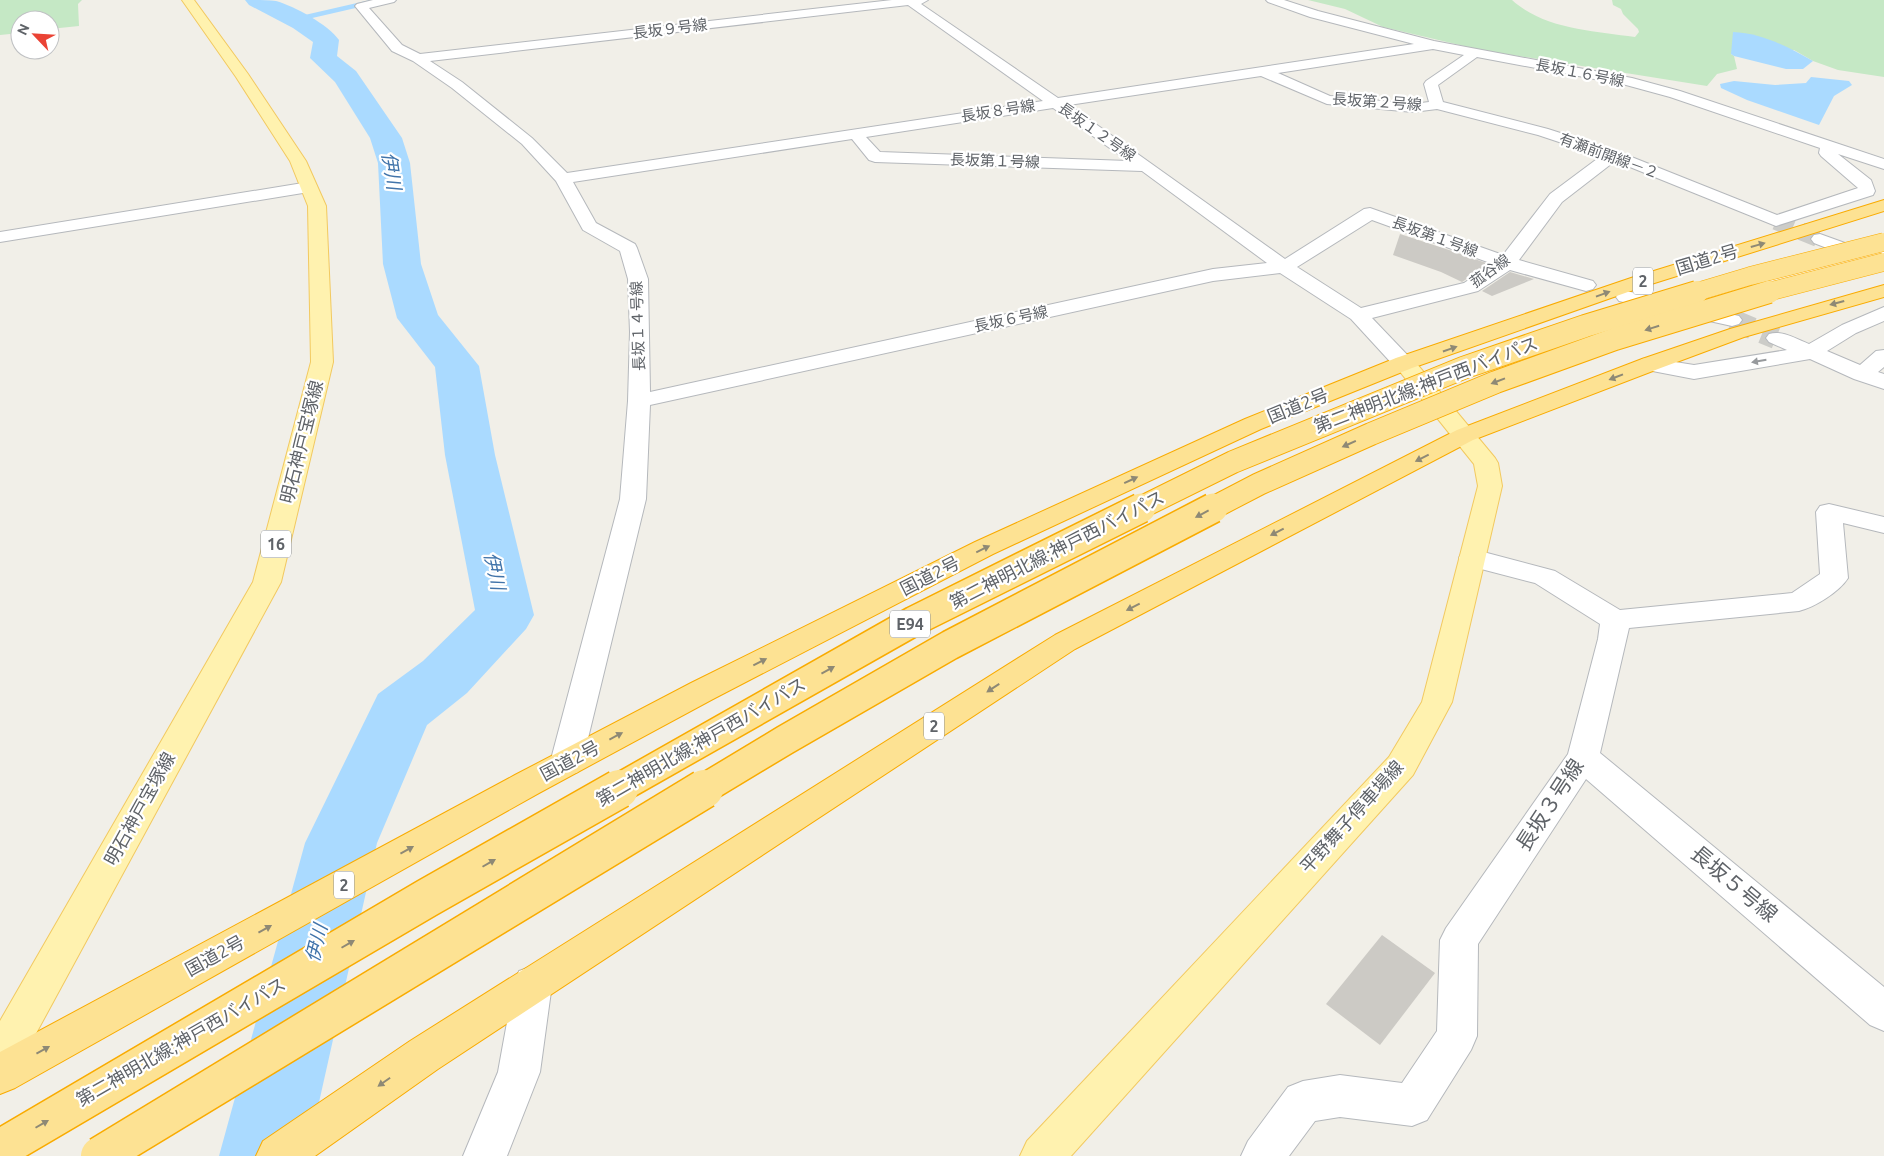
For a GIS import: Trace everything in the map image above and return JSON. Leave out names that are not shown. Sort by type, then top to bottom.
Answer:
[{"type":"highway","name":"国道2号","points":[[0,1074],[527,784],[702,691],[993,544],[1253,424],[1404,364],[1705,260],[1817,228],[1884,205]]},
{"type":"highway","name":"第二神明北線;神戸西バイパス","points":[[0,1149],[427,898],[914,622],[1233,462],[1463,368],[1575,329],[1750,276],[1880,254]]},
{"type":"highway","name":"第二神明北線;神戸西バイパス","points":[[100,1156],[785,740],[950,645],[1259,484],[1371,434],[1496,382],[1615,339],[1782,288],[1880,254]]},
{"type":"highway","name":"2","points":[[278,1156],[424,1054],[1065,642],[1465,435],[1650,364],[1765,325],[1884,291]]},
{"type":"main road","name":"明石神戸宝塚線","points":[[0,1060],[267,582],[322,362],[317,206],[298,161],[243,77],[188,0]]},
{"type":"main road","name":"平野舞子停車場線","points":[[1042,1156],[1400,766],[1437,702],[1490,486],[1486,463],[1465,435],[1404,364]]},
{"type":"street","name":"長坂１４号線","points":[[390,0],[361,6],[397,48],[418,58],[457,85],[526,141],[563,179],[589,226],[628,248],[638,279],[639,401],[633,499],[566,763]]},
{"type":"street","name":"長坂９号線","points":[[418,58],[913,0]]},
{"type":"street","name":"長坂１２号線","points":[[913,0],[1284,266],[1358,315],[1404,364]]},
{"type":"street","name":"長坂１６号線","points":[[1272,0],[1314,14],[1433,45],[1473,54],[1627,81],[1676,94],[1884,164]]},
{"type":"street","name":"長坂８号線","points":[[563,179],[1433,45]]},
{"type":"street","points":[[1437,105],[1431,84],[1473,54]]},
{"type":"street","name":"長坂第２号線","points":[[1262,71],[1327,100],[1413,108],[1437,105]]},
{"type":"street","name":"有瀬前開線－２","points":[[1437,105],[1543,132],[1613,155],[1776,221],[1867,191],[1865,184],[1827,153],[1828,146]]},
{"type":"street","name":"長坂第１号線","points":[[856,133],[875,157],[1146,166]]},
{"type":"street","name":"菰谷線","points":[[1358,315],[1471,287],[1507,263],[1556,198],[1613,155]]},
{"type":"street","points":[[0,237],[309,186]]},
{"type":"street","name":"長坂第１号線","points":[[1370,213],[1507,263],[1586,285]]},
{"type":"street","name":"長坂６号線","points":[[639,401],[1213,275],[1284,266],[1370,213]]},
{"type":"street","points":[[1820,239],[1880,254]]},
{"type":"street","points":[[1686,310],[1801,273],[1880,254]]},
{"type":"street","points":[[1626,298],[1732,320]]},
{"type":"street","points":[[1650,364],[1694,372],[1809,353],[1849,329],[1884,313]]},
{"type":"street","points":[[1776,338],[1884,382]]},
{"type":"street","points":[[1862,374],[1884,356]]},
{"type":"street","points":[[1472,558],[1545,578],[1615,620],[1799,602],[1834,578],[1829,512],[1884,524]]},
{"type":"street","name":"長坂３号線","points":[[1263,1156],[1303,1102],[1340,1096],[1412,1105],[1457,1036],[1459,940],[1583,756],[1613,638],[1615,620]]},
{"type":"street","name":"長坂５号線","points":[[1583,756],[1884,1012]]},
{"type":"street","points":[[485,1156],[520,1072],[533,984]]},
{"type":"green space","points":[[0,0],[82,0],[78,4],[79,26],[60,28],[60,10],[10,10],[10,34],[0,35]]},
{"type":"green space","points":[[1308,0],[1512,0],[1525,10],[1554,23],[1635,37],[1639,32],[1638,29],[1623,14],[1621,9],[1613,5],[1612,0],[1884,0],[1884,77],[1838,70],[1813,61],[1794,50],[1731,54],[1734,56],[1737,69],[1717,74],[1707,86],[1481,50],[1383,27],[1345,9]]},
{"type":"water","points":[[1733,32],[1764,38],[1813,61],[1803,69],[1786,69],[1734,56],[1731,54]]},
{"type":"water","points":[[1811,77],[1849,81],[1852,85],[1834,96],[1819,125],[1747,100],[1721,88],[1720,84],[1734,81],[1775,85],[1806,83]]},
{"type":"building","points":[[1400,234],[1489,264],[1462,282],[1441,272],[1393,255]]},
{"type":"building","points":[[1510,272],[1534,279],[1492,296],[1482,291]]},
{"type":"building","points":[[1382,935],[1435,973],[1380,1045],[1326,1004]]},
{"type":"waterway","name":"伊川","points":[[257,0],[302,23],[326,40],[323,58],[346,77],[386,138],[394,163],[402,264],[418,318],[457,366],[470,455],[505,615],[445,677],[401,711],[341,843],[263,1156]]},
{"type":"waterway","points":[[302,23],[302,18],[380,0]]},
{"type":"tunnel","points":[[1776,221],[1820,239]]},
{"type":"tunnel","points":[[1732,320],[1776,338]]}]
